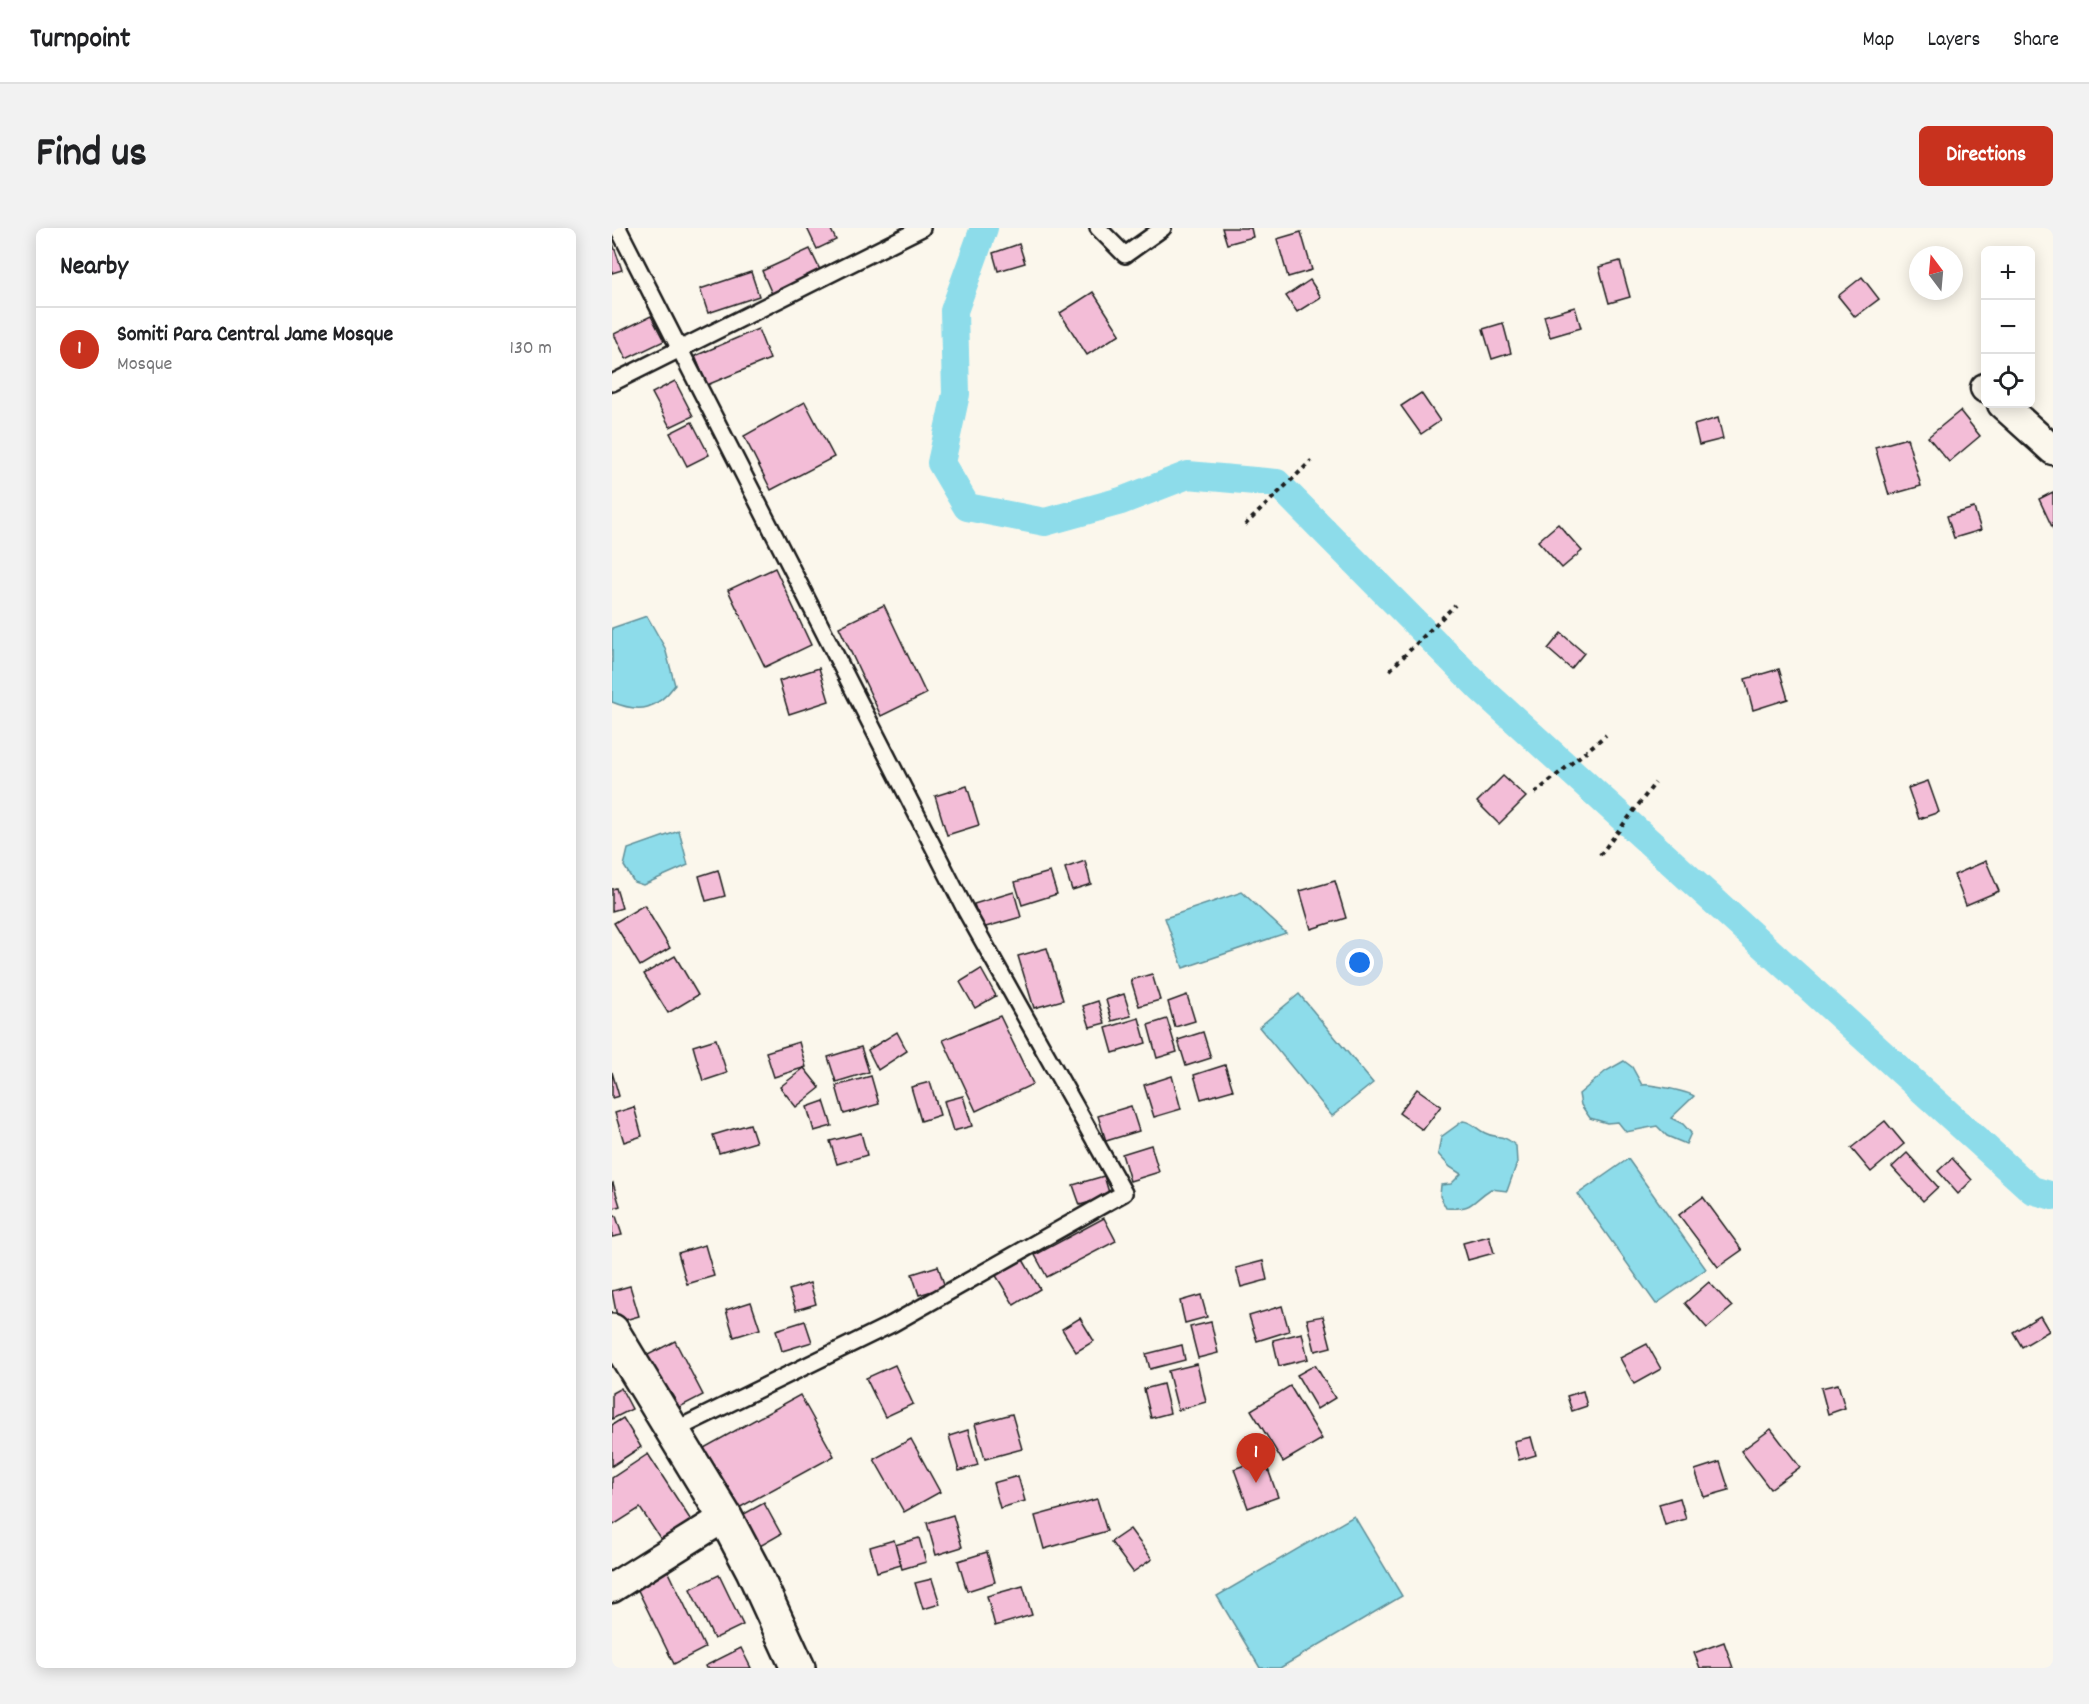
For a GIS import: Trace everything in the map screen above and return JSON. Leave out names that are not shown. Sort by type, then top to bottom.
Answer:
[{"type":"street","points":[[2006,408],[2053,450]]},
{"type":"street","points":[[612,1330],[725,1517],[753,1570],[798,1668]]},
{"type":"street","points":[[612,1588],[725,1517]]},
{"type":"lane","points":[[618,228],[966,911],[1125,1193],[892,1324],[673,1431]]},
{"type":"lane","points":[[612,383],[922,228]]},
{"type":"lane","points":[[1098,228],[1125,255],[1163,228]]},
{"type":"path","points":[[1245,525],[1311,461]]},
{"type":"path","points":[[1390,670],[1455,605]]},
{"type":"path","points":[[1535,793],[1606,735]]},
{"type":"path","points":[[1600,855],[1655,783]]},
{"type":"water","points":[[647,616],[665,648],[675,685],[662,699],[648,707],[622,706],[612,702],[612,628]]},
{"type":"water","points":[[679,831],[688,865],[643,885],[634,882],[624,866],[628,849]]},
{"type":"water","points":[[1242,892],[1286,933],[1183,968],[1165,918]]},
{"type":"water","points":[[1299,994],[1373,1083],[1332,1116],[1259,1027]]},
{"type":"water","points":[[1624,1061],[1632,1067],[1642,1085],[1668,1088],[1694,1096],[1671,1118],[1683,1124],[1691,1133],[1686,1144],[1667,1136],[1657,1126],[1626,1132],[1618,1122],[1607,1123],[1590,1118],[1581,1105],[1579,1094],[1606,1071]]},
{"type":"water","points":[[1463,1121],[1489,1135],[1511,1142],[1516,1146],[1517,1163],[1507,1191],[1491,1189],[1468,1206],[1446,1208],[1440,1196],[1441,1185],[1451,1184],[1461,1174],[1450,1167],[1438,1154],[1441,1137]]},
{"type":"water","points":[[1628,1159],[1706,1269],[1656,1304],[1578,1194]]},
{"type":"water","points":[[1354,1516],[1402,1596],[1280,1668],[1260,1668],[1217,1596]]},
{"type":"building","points":[[807,228],[830,228],[836,240],[817,249]]},
{"type":"building","points":[[1222,228],[1251,228],[1253,237],[1227,244]]},
{"type":"building","points":[[1301,232],[1312,270],[1288,277],[1277,239]]},
{"type":"building","points":[[612,241],[622,270],[612,273]]},
{"type":"building","points":[[1019,244],[1025,263],[998,271],[993,253]]},
{"type":"building","points":[[810,249],[821,272],[772,294],[762,271]]},
{"type":"building","points":[[1620,261],[1630,297],[1609,303],[1599,267]]},
{"type":"building","points":[[751,272],[759,296],[708,313],[700,289]]},
{"type":"building","points":[[1862,277],[1879,299],[1855,317],[1838,296]]},
{"type":"building","points":[[1310,280],[1321,297],[1297,312],[1286,296]]},
{"type":"building","points":[[1093,292],[1120,334],[1087,355],[1060,313]]},
{"type":"building","points":[[1575,307],[1581,328],[1550,337],[1544,316]]},
{"type":"building","points":[[651,316],[664,341],[626,359],[614,334]]},
{"type":"building","points":[[1503,323],[1511,353],[1492,359],[1483,329]]},
{"type":"building","points":[[758,329],[770,359],[707,385],[695,356]]},
{"type":"building","points":[[675,381],[693,416],[670,427],[652,393]]},
{"type":"building","points":[[1421,393],[1440,421],[1421,434],[1401,406]]},
{"type":"building","points":[[805,402],[834,457],[771,490],[744,436]]},
{"type":"building","points":[[1960,411],[1980,436],[1949,462],[1928,437]]},
{"type":"building","points":[[1718,418],[1723,439],[1699,445],[1694,425]]},
{"type":"building","points":[[692,422],[709,455],[687,466],[670,433]]},
{"type":"building","points":[[1907,438],[1921,486],[1889,495],[1875,447]]},
{"type":"building","points":[[2053,492],[2053,529],[2039,499]]},
{"type":"building","points":[[1974,508],[1981,530],[1954,538],[1947,516]]},
{"type":"building","points":[[1558,524],[1582,551],[1562,568],[1538,541]]},
{"type":"building","points":[[775,568],[811,645],[765,667],[728,590]]},
{"type":"building","points":[[884,605],[926,694],[881,716],[839,627]]},
{"type":"building","points":[[1561,633],[1584,653],[1571,669],[1548,649]]},
{"type":"building","points":[[819,668],[829,701],[789,714],[779,681]]},
{"type":"building","points":[[1779,669],[1788,699],[1753,710],[1745,679]]},
{"type":"building","points":[[1503,776],[1526,797],[1499,824],[1477,802]]},
{"type":"building","points":[[1928,781],[1939,812],[1919,819],[1908,788]]},
{"type":"building","points":[[967,786],[979,825],[947,835],[935,796]]},
{"type":"building","points":[[1085,861],[1091,884],[1072,890],[1065,868]]},
{"type":"building","points":[[1986,861],[1999,891],[1966,905],[1954,875]]},
{"type":"building","points":[[718,870],[725,896],[706,901],[699,876]]},
{"type":"building","points":[[1050,872],[1057,894],[1022,905],[1015,882]]},
{"type":"building","points":[[1335,881],[1346,918],[1311,929],[1300,891]]},
{"type":"building","points":[[616,888],[622,908],[612,911],[612,889]]},
{"type":"building","points":[[1014,892],[1021,917],[982,928],[974,904]]},
{"type":"building","points":[[644,905],[670,948],[640,966],[614,923]]},
{"type":"building","points":[[1047,948],[1063,1000],[1034,1008],[1018,956]]},
{"type":"building","points":[[675,956],[698,995],[668,1013],[644,974]]},
{"type":"building","points":[[981,969],[996,996],[975,1008],[960,982]]},
{"type":"building","points":[[1152,974],[1160,1000],[1139,1006],[1131,980]]},
{"type":"building","points":[[1124,994],[1131,1016],[1112,1021],[1106,1000]]},
{"type":"building","points":[[1187,995],[1195,1021],[1175,1027],[1168,1002]]},
{"type":"building","points":[[1098,1001],[1105,1023],[1090,1027],[1083,1006]]},
{"type":"building","points":[[1000,1016],[1033,1084],[976,1111],[943,1040]]},
{"type":"building","points":[[1139,1018],[1146,1043],[1113,1053],[1106,1028]]},
{"type":"building","points":[[1167,1019],[1177,1052],[1157,1058],[1148,1025]]},
{"type":"building","points":[[897,1032],[907,1051],[878,1070],[868,1050]]},
{"type":"building","points":[[1203,1032],[1211,1058],[1186,1066],[1178,1040]]},
{"type":"building","points":[[716,1039],[727,1073],[703,1081],[693,1046]]},
{"type":"building","points":[[799,1042],[806,1067],[774,1077],[766,1052]]},
{"type":"building","points":[[861,1047],[869,1072],[836,1082],[828,1057]]},
{"type":"building","points":[[1225,1065],[1233,1090],[1201,1099],[1194,1075]]},
{"type":"building","points":[[804,1068],[820,1088],[796,1107],[780,1087]]},
{"type":"building","points":[[612,1072],[619,1096],[612,1098]]},
{"type":"building","points":[[871,1076],[879,1104],[844,1114],[836,1086]]},
{"type":"building","points":[[1172,1076],[1181,1109],[1154,1117],[1144,1085]]},
{"type":"building","points":[[930,1082],[940,1115],[921,1121],[911,1087]]},
{"type":"building","points":[[1417,1089],[1441,1106],[1423,1130],[1399,1113]]},
{"type":"building","points":[[963,1096],[972,1126],[953,1131],[944,1101]]},
{"type":"building","points":[[824,1101],[832,1126],[814,1131],[807,1107]]},
{"type":"building","points":[[1131,1106],[1139,1131],[1106,1141],[1098,1116]]},
{"type":"building","points":[[634,1107],[642,1136],[624,1142],[615,1113]]},
{"type":"building","points":[[1885,1121],[1904,1144],[1871,1172],[1851,1148]]},
{"type":"building","points":[[750,1124],[756,1142],[719,1153],[713,1135]]},
{"type":"building","points":[[861,1133],[867,1155],[837,1164],[830,1141]]},
{"type":"building","points":[[1151,1145],[1159,1172],[1130,1181],[1122,1154]]},
{"type":"building","points":[[1907,1153],[1938,1187],[1923,1201],[1892,1167]]},
{"type":"building","points":[[1952,1158],[1972,1180],[1958,1194],[1938,1171]]},
{"type":"building","points":[[1104,1176],[1110,1196],[1080,1205],[1073,1185]]},
{"type":"building","points":[[612,1184],[620,1206],[612,1209]]},
{"type":"building","points":[[1703,1197],[1742,1250],[1718,1267],[1679,1215]]},
{"type":"building","points":[[616,1216],[622,1235],[612,1237],[612,1217]]},
{"type":"building","points":[[1104,1218],[1116,1241],[1047,1277],[1035,1255]]},
{"type":"building","points":[[1489,1236],[1494,1253],[1468,1260],[1463,1243]]},
{"type":"building","points":[[705,1245],[714,1276],[687,1284],[678,1253]]},
{"type":"building","points":[[1022,1258],[1040,1289],[1014,1305],[995,1274]]},
{"type":"building","points":[[1263,1261],[1267,1280],[1241,1287],[1236,1268]]},
{"type":"building","points":[[938,1266],[945,1287],[919,1295],[912,1274]]},
{"type":"building","points":[[1709,1282],[1732,1307],[1707,1328],[1685,1303]]},
{"type":"building","points":[[810,1283],[816,1304],[796,1310],[789,1290]]},
{"type":"building","points":[[630,1286],[639,1316],[618,1322],[612,1291]]},
{"type":"building","points":[[1201,1295],[1207,1317],[1185,1323],[1180,1301]]},
{"type":"building","points":[[751,1302],[760,1329],[734,1337],[726,1310]]},
{"type":"building","points":[[1282,1306],[1289,1331],[1257,1341],[1249,1316]]},
{"type":"building","points":[[1323,1316],[1331,1347],[1315,1351],[1307,1319]]},
{"type":"building","points":[[2040,1316],[2049,1331],[2022,1347],[2013,1332]]},
{"type":"building","points":[[1080,1318],[1094,1341],[1076,1352],[1062,1329]]},
{"type":"building","points":[[805,1321],[812,1342],[782,1351],[776,1330]]},
{"type":"building","points":[[1211,1322],[1218,1353],[1198,1358],[1190,1327]]},
{"type":"building","points":[[1302,1333],[1308,1359],[1279,1366],[1273,1340]]},
{"type":"building","points":[[675,1341],[703,1395],[672,1411],[644,1357]]},
{"type":"building","points":[[1647,1344],[1661,1369],[1634,1384],[1620,1358]]},
{"type":"building","points":[[1182,1345],[1185,1360],[1150,1369],[1146,1354]]},
{"type":"building","points":[[1197,1364],[1206,1402],[1178,1410],[1168,1371]]},
{"type":"building","points":[[895,1365],[913,1404],[885,1417],[866,1378]]},
{"type":"building","points":[[1315,1365],[1335,1398],[1317,1409],[1297,1375]]},
{"type":"building","points":[[1163,1384],[1170,1413],[1151,1418],[1144,1389]]},
{"type":"building","points":[[1838,1384],[1845,1408],[1828,1414],[1821,1388]]},
{"type":"building","points":[[1290,1386],[1322,1439],[1283,1462],[1251,1410]]},
{"type":"building","points":[[621,1388],[632,1409],[612,1419],[612,1393]]},
{"type":"building","points":[[1583,1391],[1587,1406],[1572,1411],[1567,1396]]},
{"type":"building","points":[[800,1395],[834,1456],[735,1510],[702,1449]]},
{"type":"building","points":[[1012,1414],[1022,1449],[985,1459],[975,1424]]},
{"type":"building","points":[[623,1418],[641,1447],[612,1466],[612,1425]]},
{"type":"building","points":[[1771,1429],[1800,1467],[1770,1489],[1741,1451]]},
{"type":"building","points":[[968,1430],[978,1465],[959,1471],[949,1436]]},
{"type":"building","points":[[1531,1437],[1536,1455],[1519,1460],[1514,1441]]},
{"type":"building","points":[[911,1439],[940,1492],[904,1512],[874,1459]]},
{"type":"building","points":[[648,1454],[694,1525],[664,1544],[640,1508],[612,1526],[612,1478]]},
{"type":"building","points":[[1264,1458],[1278,1497],[1248,1508],[1234,1469]]},
{"type":"building","points":[[1720,1462],[1729,1490],[1704,1497],[1695,1470]]},
{"type":"building","points":[[1018,1476],[1025,1501],[1000,1508],[993,1483]]},
{"type":"building","points":[[1680,1498],[1686,1519],[1665,1525],[1659,1504]]},
{"type":"building","points":[[1097,1499],[1107,1531],[1044,1549],[1035,1516]]},
{"type":"building","points":[[764,1503],[781,1534],[753,1550],[735,1519]]},
{"type":"building","points":[[953,1515],[962,1547],[936,1555],[927,1523]]},
{"type":"building","points":[[1130,1529],[1152,1559],[1133,1572],[1111,1542]]},
{"type":"building","points":[[919,1538],[926,1562],[902,1569],[895,1545]]},
{"type":"building","points":[[894,1540],[901,1565],[877,1572],[870,1547]]},
{"type":"building","points":[[987,1552],[995,1582],[967,1591],[958,1561]]},
{"type":"building","points":[[666,1566],[705,1648],[674,1664],[634,1582]]},
{"type":"building","points":[[719,1575],[743,1625],[714,1639],[690,1589]]},
{"type":"building","points":[[932,1579],[940,1604],[923,1609],[915,1583]]},
{"type":"building","points":[[1023,1586],[1032,1615],[995,1626],[987,1596]]},
{"type":"building","points":[[1724,1642],[1733,1668],[1700,1668],[1694,1653]]},
{"type":"building","points":[[741,1648],[751,1668],[706,1668],[705,1666]]},
{"type":"waterway","points":[[984,228],[954,311],[956,394],[941,463],[967,507],[1045,522],[1121,501],[1188,475],[1277,483],[1481,689],[2032,1190],[2053,1196]]},
{"type":"place","name":"Somiti Para Central Jame Mosque","points":[[1256,1483]]}]
